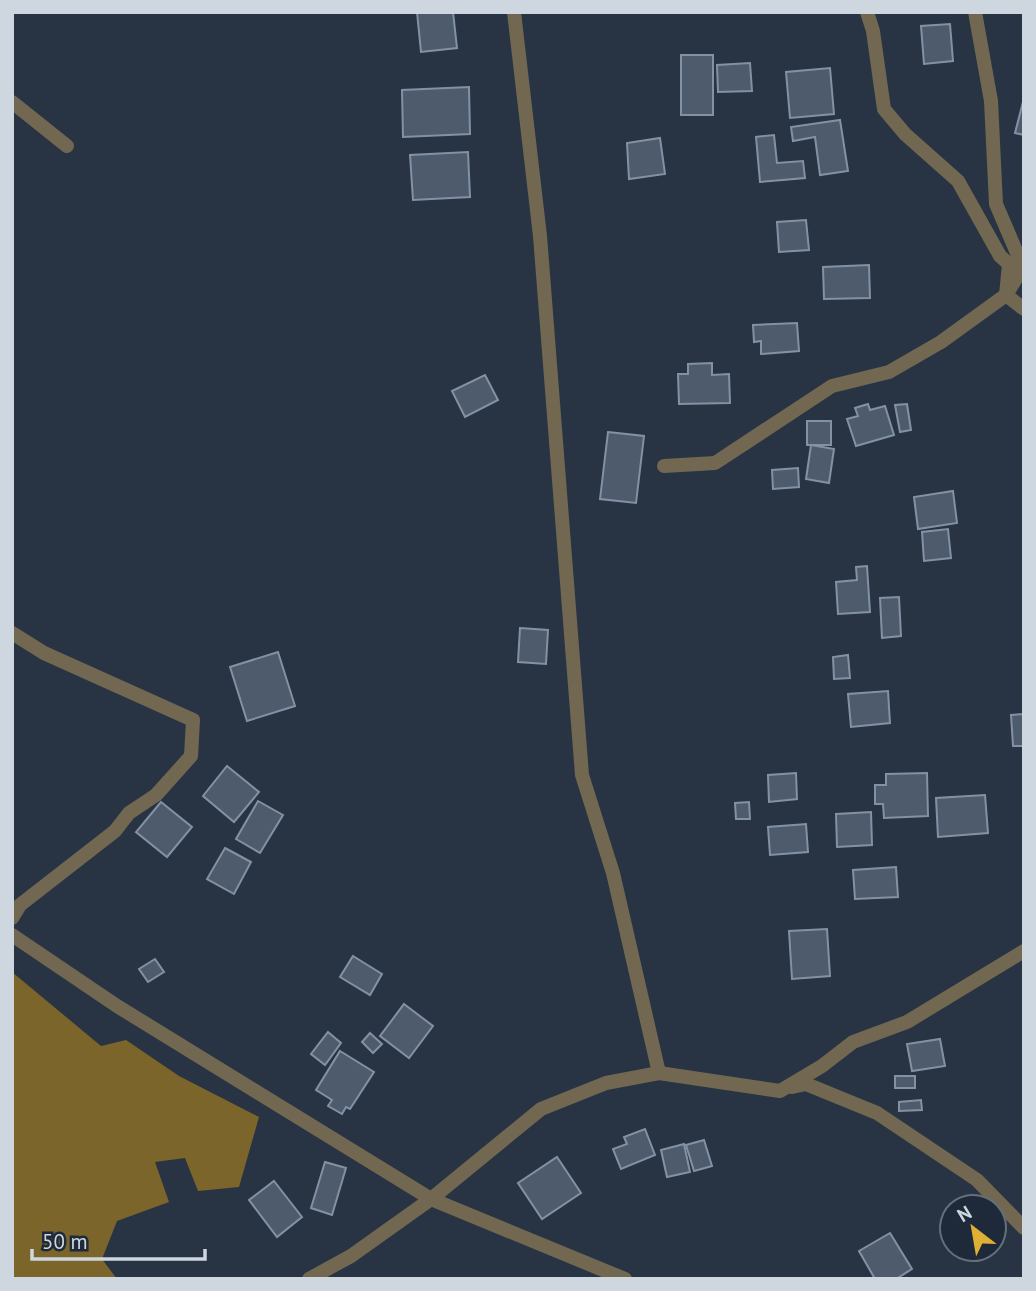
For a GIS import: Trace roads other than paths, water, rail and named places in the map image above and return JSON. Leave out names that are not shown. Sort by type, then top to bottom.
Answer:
[{"type":"street","points":[[514,12],[540,236],[582,775],[613,873],[659,1073]]},
{"type":"street","points":[[867,12],[873,31],[884,109],[905,134],[958,181],[1000,256],[1009,264],[1006,295]]},
{"type":"street","points":[[664,466],[715,463],[832,387],[889,372],[941,342],[1006,295],[1023,267],[996,204],[991,101],[975,12]]},
{"type":"street","points":[[12,102],[67,146]]},
{"type":"street","points":[[1006,295],[1024,309]]},
{"type":"street","points":[[12,633],[44,653],[192,720],[191,756],[156,795],[129,813],[115,831],[20,905],[12,918]]},
{"type":"street","points":[[12,934],[117,1006],[431,1199],[625,1279]]},
{"type":"street","points":[[780,1091],[822,1066],[853,1042],[907,1022],[1024,951]]},
{"type":"street","points":[[309,1279],[351,1256],[431,1199],[541,1108],[606,1083],[659,1073],[780,1091],[806,1084],[877,1114],[977,1180],[1024,1228]]}]
